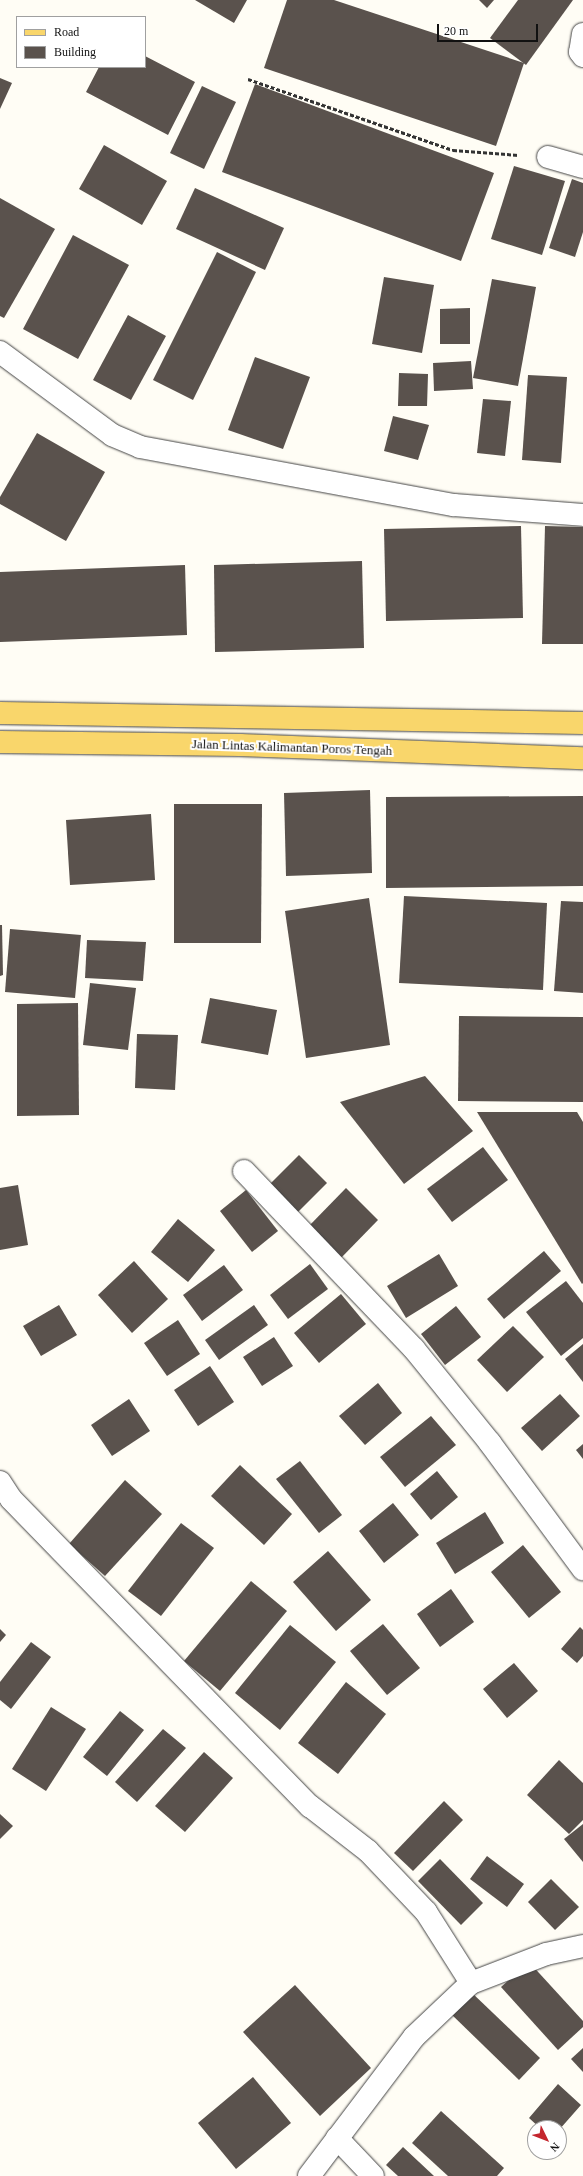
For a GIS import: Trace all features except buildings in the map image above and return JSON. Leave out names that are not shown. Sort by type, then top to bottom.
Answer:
[{"type":"main road","points":[[0,713],[583,723]]},
{"type":"main road","name":"Jalan Lintas Kalimantan Poros Tengah","points":[[0,742],[240,745],[583,758]]},
{"type":"street","points":[[583,34],[580,52],[583,56]]},
{"type":"street","points":[[548,157],[583,167]]},
{"type":"street","points":[[0,352],[112,435],[140,447],[454,505],[583,515]]},
{"type":"street","points":[[244,1171],[414,1349],[490,1443],[583,1569]]},
{"type":"street","points":[[0,1482],[11,1499],[310,1806],[368,1851],[426,1912],[470,1983]]},
{"type":"street","points":[[310,2176],[414,2037],[470,1983],[546,1954],[583,1946]]},
{"type":"street","points":[[337,2138],[374,2176]]},
{"type":"path","points":[[248,79],[453,150],[548,157]]}]
